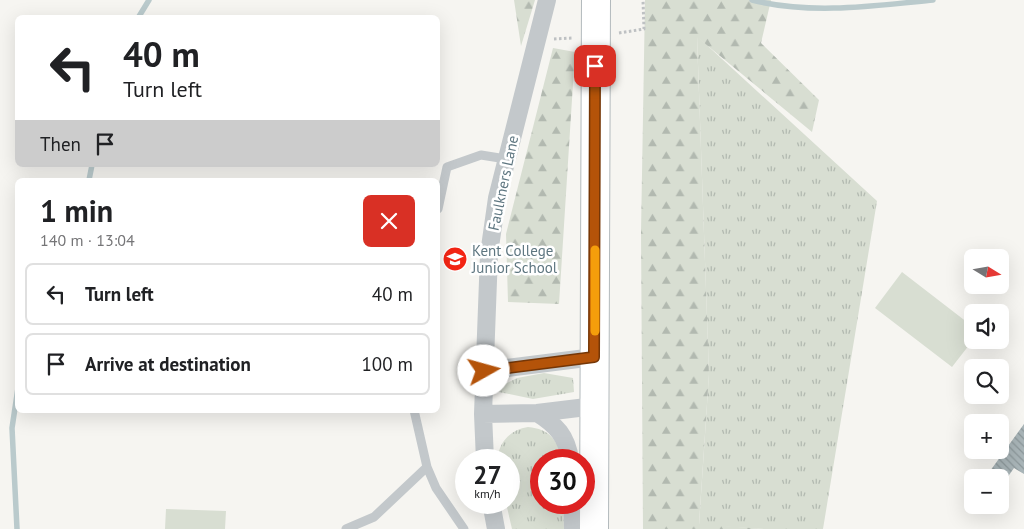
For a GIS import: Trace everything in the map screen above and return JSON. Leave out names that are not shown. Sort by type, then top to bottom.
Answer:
[{"type":"main road","points":[[594,529],[596,0]]},
{"type":"street","name":"Faulkners Lane","points":[[485,449],[483,414],[489,254],[496,198],[547,0]]},
{"type":"street","points":[[484,371],[594,357]]},
{"type":"street","points":[[483,414],[536,413],[595,406]]},
{"type":"street","points":[[536,413],[552,423],[564,435],[567,449]]},
{"type":"street","points":[[493,514],[496,529]]},
{"type":"street","points":[[572,514],[573,529]]},
{"type":"lane","points":[[440,200],[447,167],[481,155],[506,159]]},
{"type":"lane","points":[[415,413],[427,467],[436,488],[464,529]]},
{"type":"lane","points":[[346,529],[374,517],[427,467]]},
{"type":"green space","points":[[514,0],[535,0],[521,46]]},
{"type":"green space","points":[[645,0],[771,0],[761,43],[819,100],[812,132],[697,37],[709,374],[699,524],[764,529],[643,529],[641,232]]},
{"type":"green space","points":[[697,36],[877,201],[823,529],[764,529],[699,525],[709,374]]},
{"type":"green space","points":[[553,48],[575,52],[559,304],[508,302],[506,234]]},
{"type":"green space","points":[[902,272],[964,320],[964,349],[966,349],[952,367],[875,308]]},
{"type":"green space","points":[[544,373],[573,378],[574,392],[533,399],[499,392],[499,387],[517,378]]},
{"type":"green space","points":[[528,427],[542,430],[552,437],[559,449],[530,449],[530,514],[563,514],[564,529],[512,529],[509,514],[520,514],[520,449],[500,449],[507,437],[522,428]]},
{"type":"green space","points":[[166,509],[226,511],[225,529],[165,529]]},
{"type":"building","points":[[1024,424],[1024,474],[1014,468],[1009,475],[1009,469],[992,469],[999,459],[1009,459],[1009,445]]},
{"type":"waterway","points":[[140,15],[149,0]]},
{"type":"waterway","points":[[752,0],[774,5],[819,8],[865,7],[933,0]]},
{"type":"waterway","points":[[89,178],[92,167]]},
{"type":"waterway","points":[[15,408],[12,428],[17,529]]},
{"type":"slow traffic","points":[[595,250],[595,331]]},
{"type":"place","name":"Kent College Junior School","points":[[455,259]]},
{"type":"route","points":[[484,371],[594,357],[595,66]]}]
